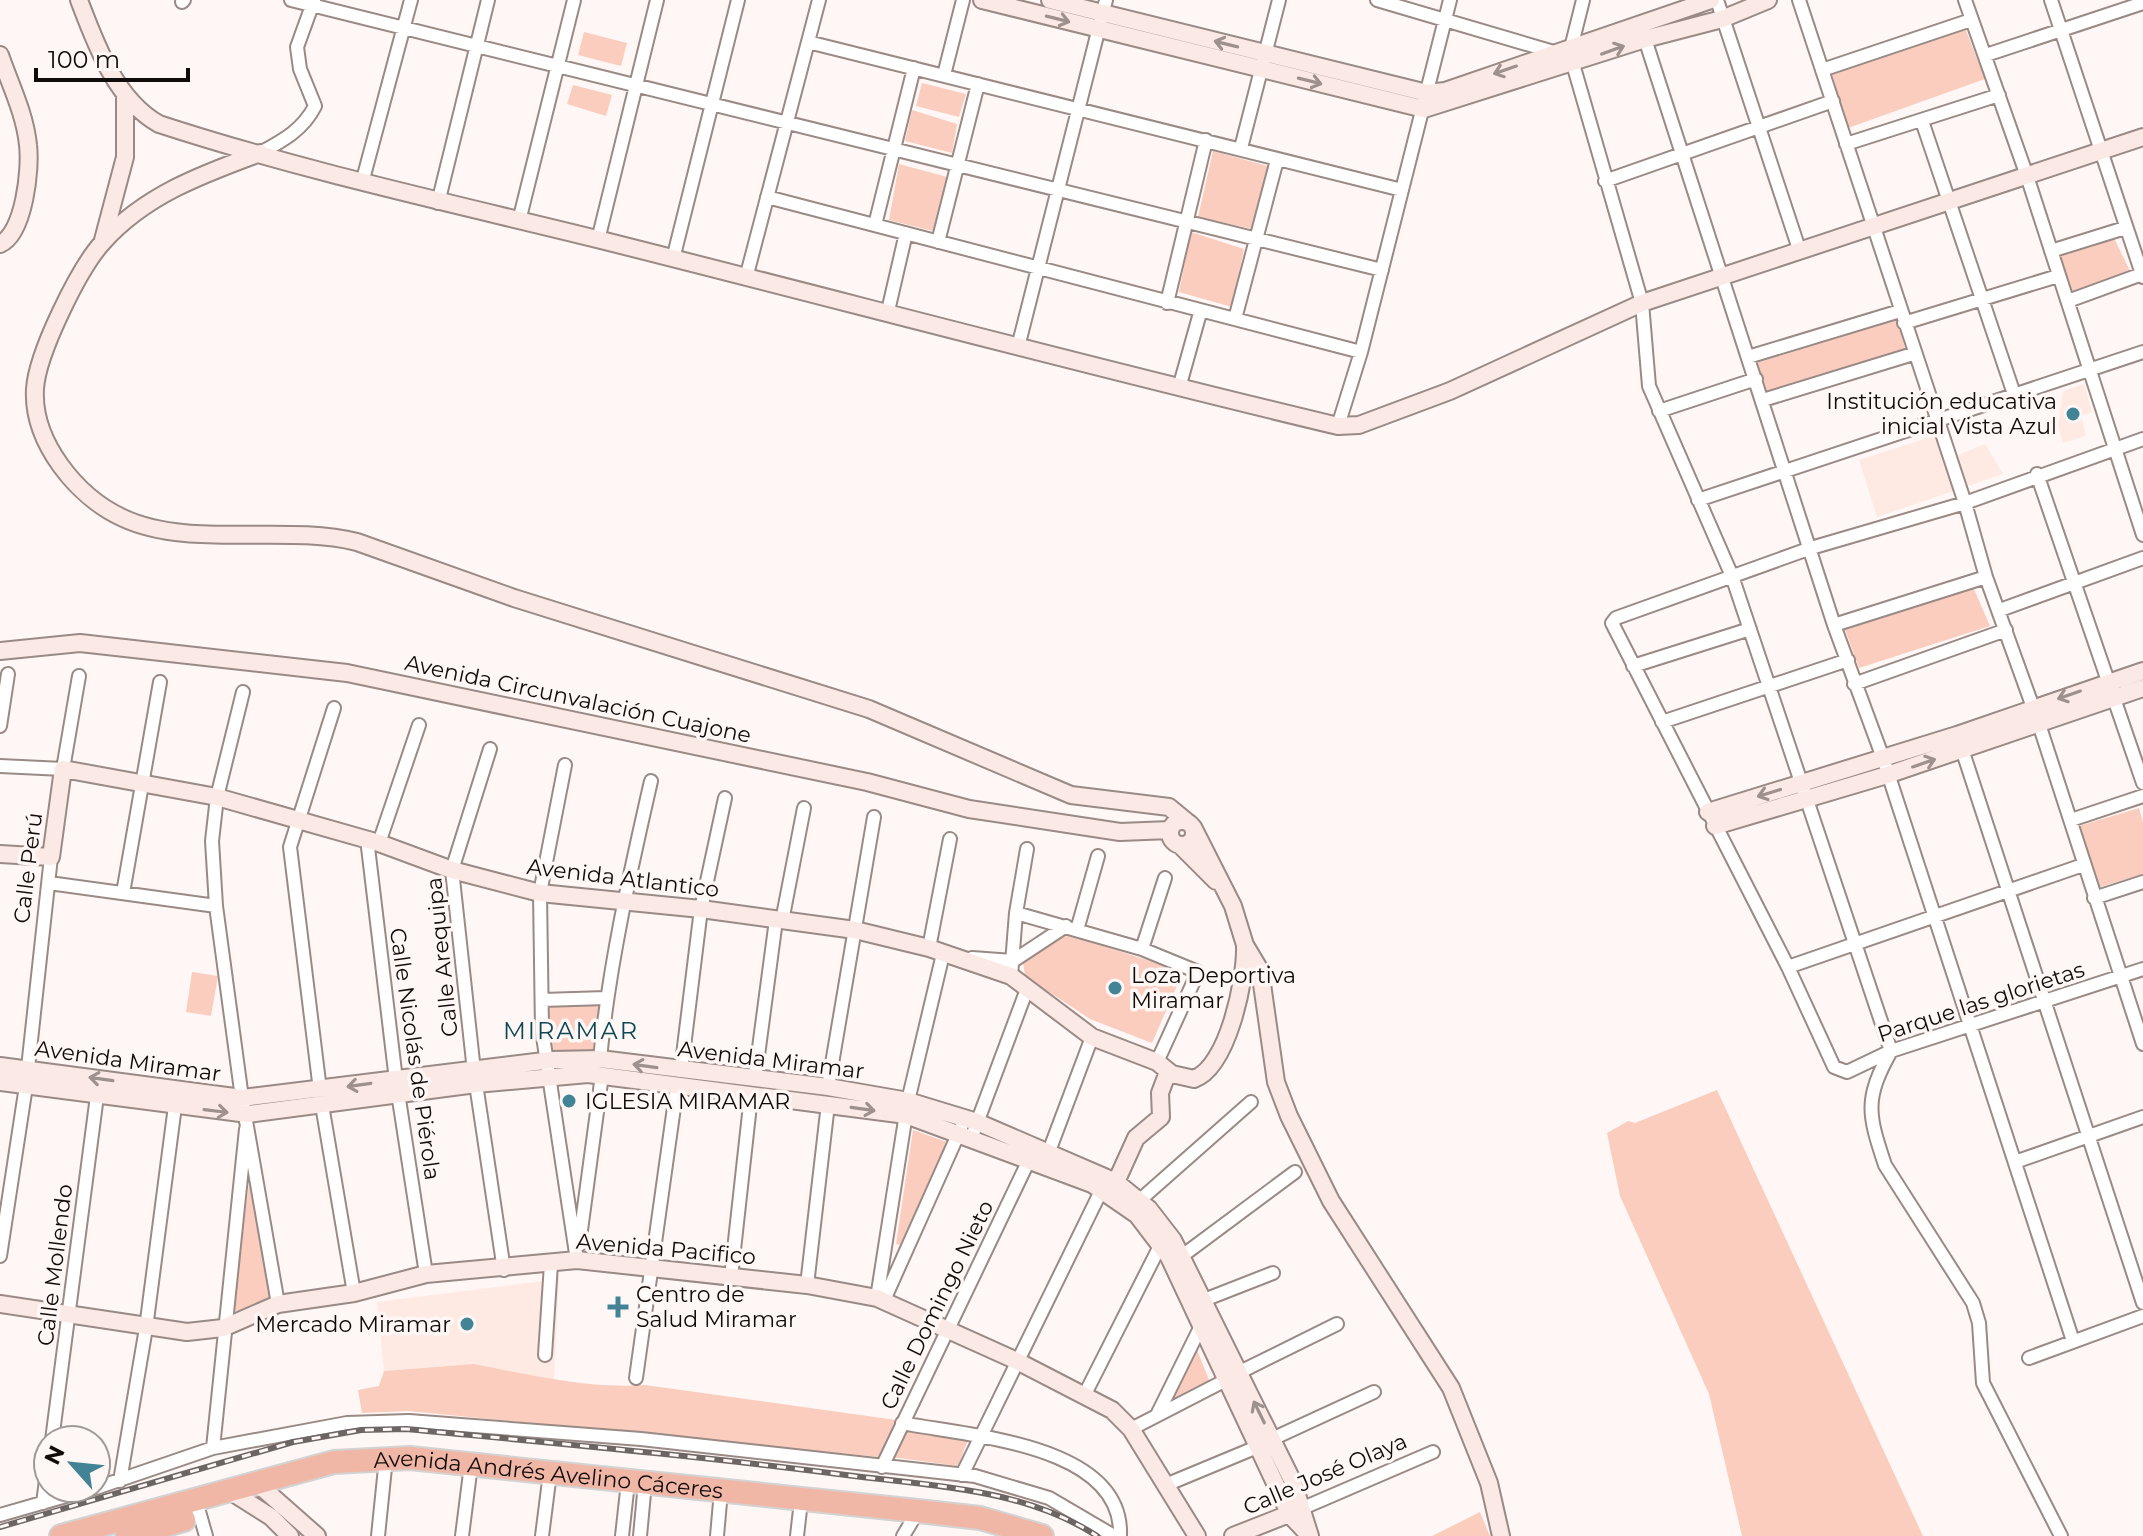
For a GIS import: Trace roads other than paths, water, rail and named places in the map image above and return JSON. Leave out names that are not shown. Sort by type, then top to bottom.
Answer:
[{"type":"highway","name":"Avenida Andrés Avelino Cáceres","points":[[127,1536],[201,1517],[251,1492],[349,1467],[386,1462],[800,1506],[911,1523],[1042,1536]]},
{"type":"highway","name":"Avenida Andrés Avelino Cáceres","points":[[61,1536],[201,1517]]},
{"type":"main road","points":[[79,0],[125,94],[145,116],[159,124],[438,203],[888,311],[1018,347],[1338,426],[1359,425],[1450,391],[1642,303],[1874,223],[2143,137]]},
{"type":"main road","points":[[982,0],[1102,14]]},
{"type":"main road","points":[[1050,0],[1263,61],[1426,101],[1566,58],[1722,19],[1768,0]]},
{"type":"main road","points":[[1566,58],[1702,1]]},
{"type":"main road","points":[[0,55],[22,115],[29,147],[23,206],[16,226],[0,244]]},
{"type":"main road","points":[[103,242],[125,157],[125,94]]},
{"type":"main road","points":[[260,153],[179,184],[132,215],[103,242],[79,275],[38,371],[35,402],[58,460],[76,485],[132,523],[190,532],[335,536],[357,542],[514,598],[869,709],[1071,795],[1169,807],[1179,832],[1226,890],[1245,945],[1260,970],[1276,1082],[1304,1152],[1331,1201],[1451,1388],[1489,1483],[1501,1536]]},
{"type":"main road","name":"Avenida Circunvalación Cuajone","points":[[0,651],[80,643],[347,673],[867,782],[969,809],[1143,833],[1179,832]]},
{"type":"main road","points":[[1712,819],[1885,767],[2036,716],[2111,689],[2143,671]]},
{"type":"main road","points":[[2111,689],[2143,688]]},
{"type":"main road","name":"Avenida Atlantico","points":[[63,769],[217,797],[373,841],[452,870],[540,893],[701,909],[855,930],[1012,969],[1027,989],[1092,1037],[1157,1062],[1172,1074]]},
{"type":"main road","name":"Calle Perú","points":[[51,857],[63,769]]},
{"type":"main road","points":[[0,854],[51,857]]},
{"type":"main road","points":[[1109,1185],[1136,1138],[1161,1117],[1162,1082],[1172,1074],[1194,1079],[1210,1068],[1243,990],[1245,945]]},
{"type":"main road","name":"Avenida Miramar","points":[[0,1066],[26,1078],[97,1096],[175,1106],[245,1106],[548,1068],[601,1067],[679,1078],[751,1096],[828,1096]]},
{"type":"main road","name":"Avenida Miramar","points":[[0,1082],[26,1078],[245,1106]]},
{"type":"main road","name":"Avenida Miramar","points":[[679,1078],[755,1078],[828,1096],[971,1120],[1140,1200],[1166,1229],[1182,1256],[1204,1300],[1233,1376],[1296,1511]]},
{"type":"main road","name":"Avenida Miramar","points":[[907,1108],[965,1136],[1109,1185],[1161,1244],[1201,1326],[1233,1376]]},
{"type":"main road","name":"Avenida Pacifico","points":[[0,1304],[187,1332],[223,1328],[278,1304],[354,1293],[426,1274],[504,1270],[577,1260],[807,1285],[881,1299],[1017,1361],[1112,1410],[1131,1429],[1168,1484],[1197,1536]]},
{"type":"main road","points":[[251,1492],[290,1536]]},
{"type":"main road","points":[[251,1492],[317,1536]]},
{"type":"main road","name":"Calle José Olaya","points":[[1233,1536],[1296,1511]]},
{"type":"street","points":[[291,0],[1382,270]]},
{"type":"street","points":[[362,183],[411,0]]},
{"type":"street","points":[[438,203],[488,0]]},
{"type":"street","points":[[519,221],[555,65],[574,0]]},
{"type":"street","points":[[598,240],[657,0]]},
{"type":"street","points":[[673,259],[738,0]]},
{"type":"street","points":[[746,278],[819,0]]},
{"type":"street","points":[[944,75],[963,0]]},
{"type":"street","points":[[1241,148],[1279,0]]},
{"type":"street","points":[[1377,0],[1446,18],[1566,58]]},
{"type":"street","points":[[1338,426],[1361,352],[1450,0]]},
{"type":"street","points":[[1583,0],[1566,58],[1642,303],[1649,386],[1681,453],[1732,576],[1891,1051],[1870,1097],[1885,1165],[1973,1303],[1979,1323],[1983,1383],[2061,1536]]},
{"type":"street","points":[[1799,0],[1874,223],[1913,354],[1965,503],[1986,577],[2036,716],[2143,1041]]},
{"type":"street","points":[[1965,0],[2027,176],[2142,526]]},
{"type":"street","points":[[2051,0],[2125,228],[2138,249],[2142,276],[2068,301]]},
{"type":"street","points":[[1702,1],[1722,19],[1799,249]]},
{"type":"street","points":[[260,153],[286,139],[308,120],[315,106],[300,69],[297,47],[313,3]]},
{"type":"street","points":[[1986,55],[2141,5]]},
{"type":"street","points":[[1018,347],[1102,14]]},
{"type":"street","points":[[1822,70],[1971,20]]},
{"type":"street","points":[[1645,39],[1834,625],[1972,1026],[2073,1341]]},
{"type":"street","points":[[808,42],[1402,190]]},
{"type":"street","points":[[875,225],[914,68]]},
{"type":"street","points":[[938,242],[978,84]]},
{"type":"street","points":[[1846,144],[1999,95]]},
{"type":"street","points":[[1605,181],[1760,130],[1833,101]]},
{"type":"street","points":[[1922,121],[2014,394]]},
{"type":"street","points":[[1167,303],[1206,140]]},
{"type":"street","points":[[1235,319],[1277,160]]},
{"type":"street","points":[[767,197],[1038,267],[1200,313],[1235,319],[1361,352]]},
{"type":"street","points":[[2051,251],[2125,228]]},
{"type":"street","points":[[888,311],[906,233]]},
{"type":"street","points":[[1748,357],[1902,317],[1983,301],[2058,276]]},
{"type":"street","points":[[1179,388],[1200,313]]},
{"type":"street","points":[[1698,500],[2143,352]]},
{"type":"street","points":[[1763,400],[1913,354]]},
{"type":"street","points":[[1659,411],[1756,379]]},
{"type":"street","points":[[2083,865],[1788,967],[1613,627],[1616,618],[1732,576],[1811,548],[1965,503],[2037,474],[2143,439]]},
{"type":"street","points":[[2037,474],[2143,783]]},
{"type":"street","points":[[2000,610],[2143,558]]},
{"type":"street","points":[[1834,625],[1986,577]]},
{"type":"street","points":[[1633,666],[1750,629]]},
{"type":"street","points":[[1854,684],[2006,630]]},
{"type":"street","points":[[1662,722],[1848,660]]},
{"type":"street","points":[[0,726],[8,674]]},
{"type":"street","name":"Calle Perú","points":[[63,769],[79,676]]},
{"type":"street","points":[[123,893],[160,682]]},
{"type":"street","points":[[243,692],[217,797],[212,841],[216,906],[278,1304]]},
{"type":"street","points":[[334,708],[290,847],[321,1098],[354,1293]]},
{"type":"street","name":"Calle Nicolás de Piérola","points":[[419,725],[373,841],[398,1088],[426,1274]]},
{"type":"street","points":[[1960,742],[2143,1303]]},
{"type":"street","name":"Calle Arequipa","points":[[490,749],[452,870],[475,1078],[504,1270]]},
{"type":"street","points":[[565,765],[540,893],[542,1000],[548,1068],[577,1260]]},
{"type":"street","name":"Avenida Atlantico","points":[[0,766],[63,769]]},
{"type":"street","points":[[577,1260],[601,1067],[606,998],[623,900],[651,781]]},
{"type":"street","points":[[2071,820],[2143,796]]},
{"type":"street","points":[[636,1378],[654,1266],[701,909],[725,798]]},
{"type":"street","points":[[755,1078],[779,921],[804,808]]},
{"type":"street","points":[[807,1285],[828,1096],[874,817]]},
{"type":"street","points":[[881,1299],[907,1108],[940,952],[950,839]]},
{"type":"street","points":[[1012,969],[1016,913],[1027,849]]},
{"type":"street","points":[[1012,969],[1072,928],[1098,856]]},
{"type":"street","name":"Calle Perú","points":[[0,1256],[26,1078],[51,857]]},
{"type":"street","points":[[1142,949],[1165,878]]},
{"type":"street","points":[[2094,898],[2143,882]]},
{"type":"street","points":[[49,883],[216,906]]},
{"type":"street","points":[[1016,913],[1142,949],[1198,972],[1157,1062]]},
{"type":"street","name":"Parque las glorietas","points":[[1788,967],[1834,1067],[1847,1072],[1891,1051],[2143,969]]},
{"type":"street","points":[[881,1299],[965,1136],[1027,989]]},
{"type":"street","points":[[542,1000],[606,998]]},
{"type":"street","points":[[1048,1154],[1092,1037]]},
{"type":"street","name":"Calle Mollendo","points":[[54,1424],[97,1096]]},
{"type":"street","points":[[731,1277],[751,1096]]},
{"type":"street","points":[[1140,1200],[1251,1102]]},
{"type":"street","points":[[120,1481],[146,1328],[175,1106]]},
{"type":"street","points":[[213,1448],[245,1106]]},
{"type":"street","points":[[2015,1162],[2143,1117]]},
{"type":"street","name":"Calle Domingo Nieto","points":[[882,1467],[1029,1160]]},
{"type":"street","points":[[1182,1256],[1295,1172]]},
{"type":"street","points":[[962,1475],[1017,1361],[1109,1185]]},
{"type":"street","points":[[1085,1394],[1161,1244]]},
{"type":"street","points":[[545,1355],[551,1264]]},
{"type":"street","points":[[1204,1300],[1273,1273]]},
{"type":"street","points":[[2029,1358],[2143,1316]]},
{"type":"street","points":[[1131,1429],[1337,1324]]},
{"type":"street","points":[[1158,1413],[1201,1326]]},
{"type":"street","points":[[1168,1484],[1374,1392]]},
{"type":"street","points":[[112,1483],[213,1448],[347,1423],[409,1421],[641,1439],[994,1480],[1049,1498],[1117,1536],[1120,1517],[1113,1499],[1090,1474],[1040,1451],[981,1435],[902,1423]]},
{"type":"street","name":"Calle José Olaya","points":[[1296,1511],[1433,1452]]},
{"type":"street","points":[[378,1536],[386,1462]]},
{"type":"street","points":[[462,1536],[470,1471]]},
{"type":"street","points":[[542,1536],[550,1479]]},
{"type":"street","points":[[622,1536],[636,1488]]},
{"type":"street","points":[[636,1488],[640,1536]]},
{"type":"street","points":[[717,1536],[721,1498]]},
{"type":"street","points":[[0,1515],[39,1504]]},
{"type":"street","points":[[797,1536],[800,1506]]},
{"type":"railway","points":[[0,1527],[293,1442],[361,1430],[406,1429],[944,1486],[1039,1508],[1097,1536]]},
{"type":"place","name":"Institución educativa inicial Vista Azul","points":[[2073,414]]},
{"type":"place","name":"Loza Deportiva Miramar","points":[[1115,988]]},
{"type":"place","name":"IGLESIA MIRAMAR","points":[[569,1101]]},
{"type":"place","name":"Centro de Salud Miramar","points":[[618,1307]]},
{"type":"place","name":"Mercado Miramar","points":[[467,1324]]},
{"type":"district","name":"MIRAMAR","points":[[571,1030]]}]
